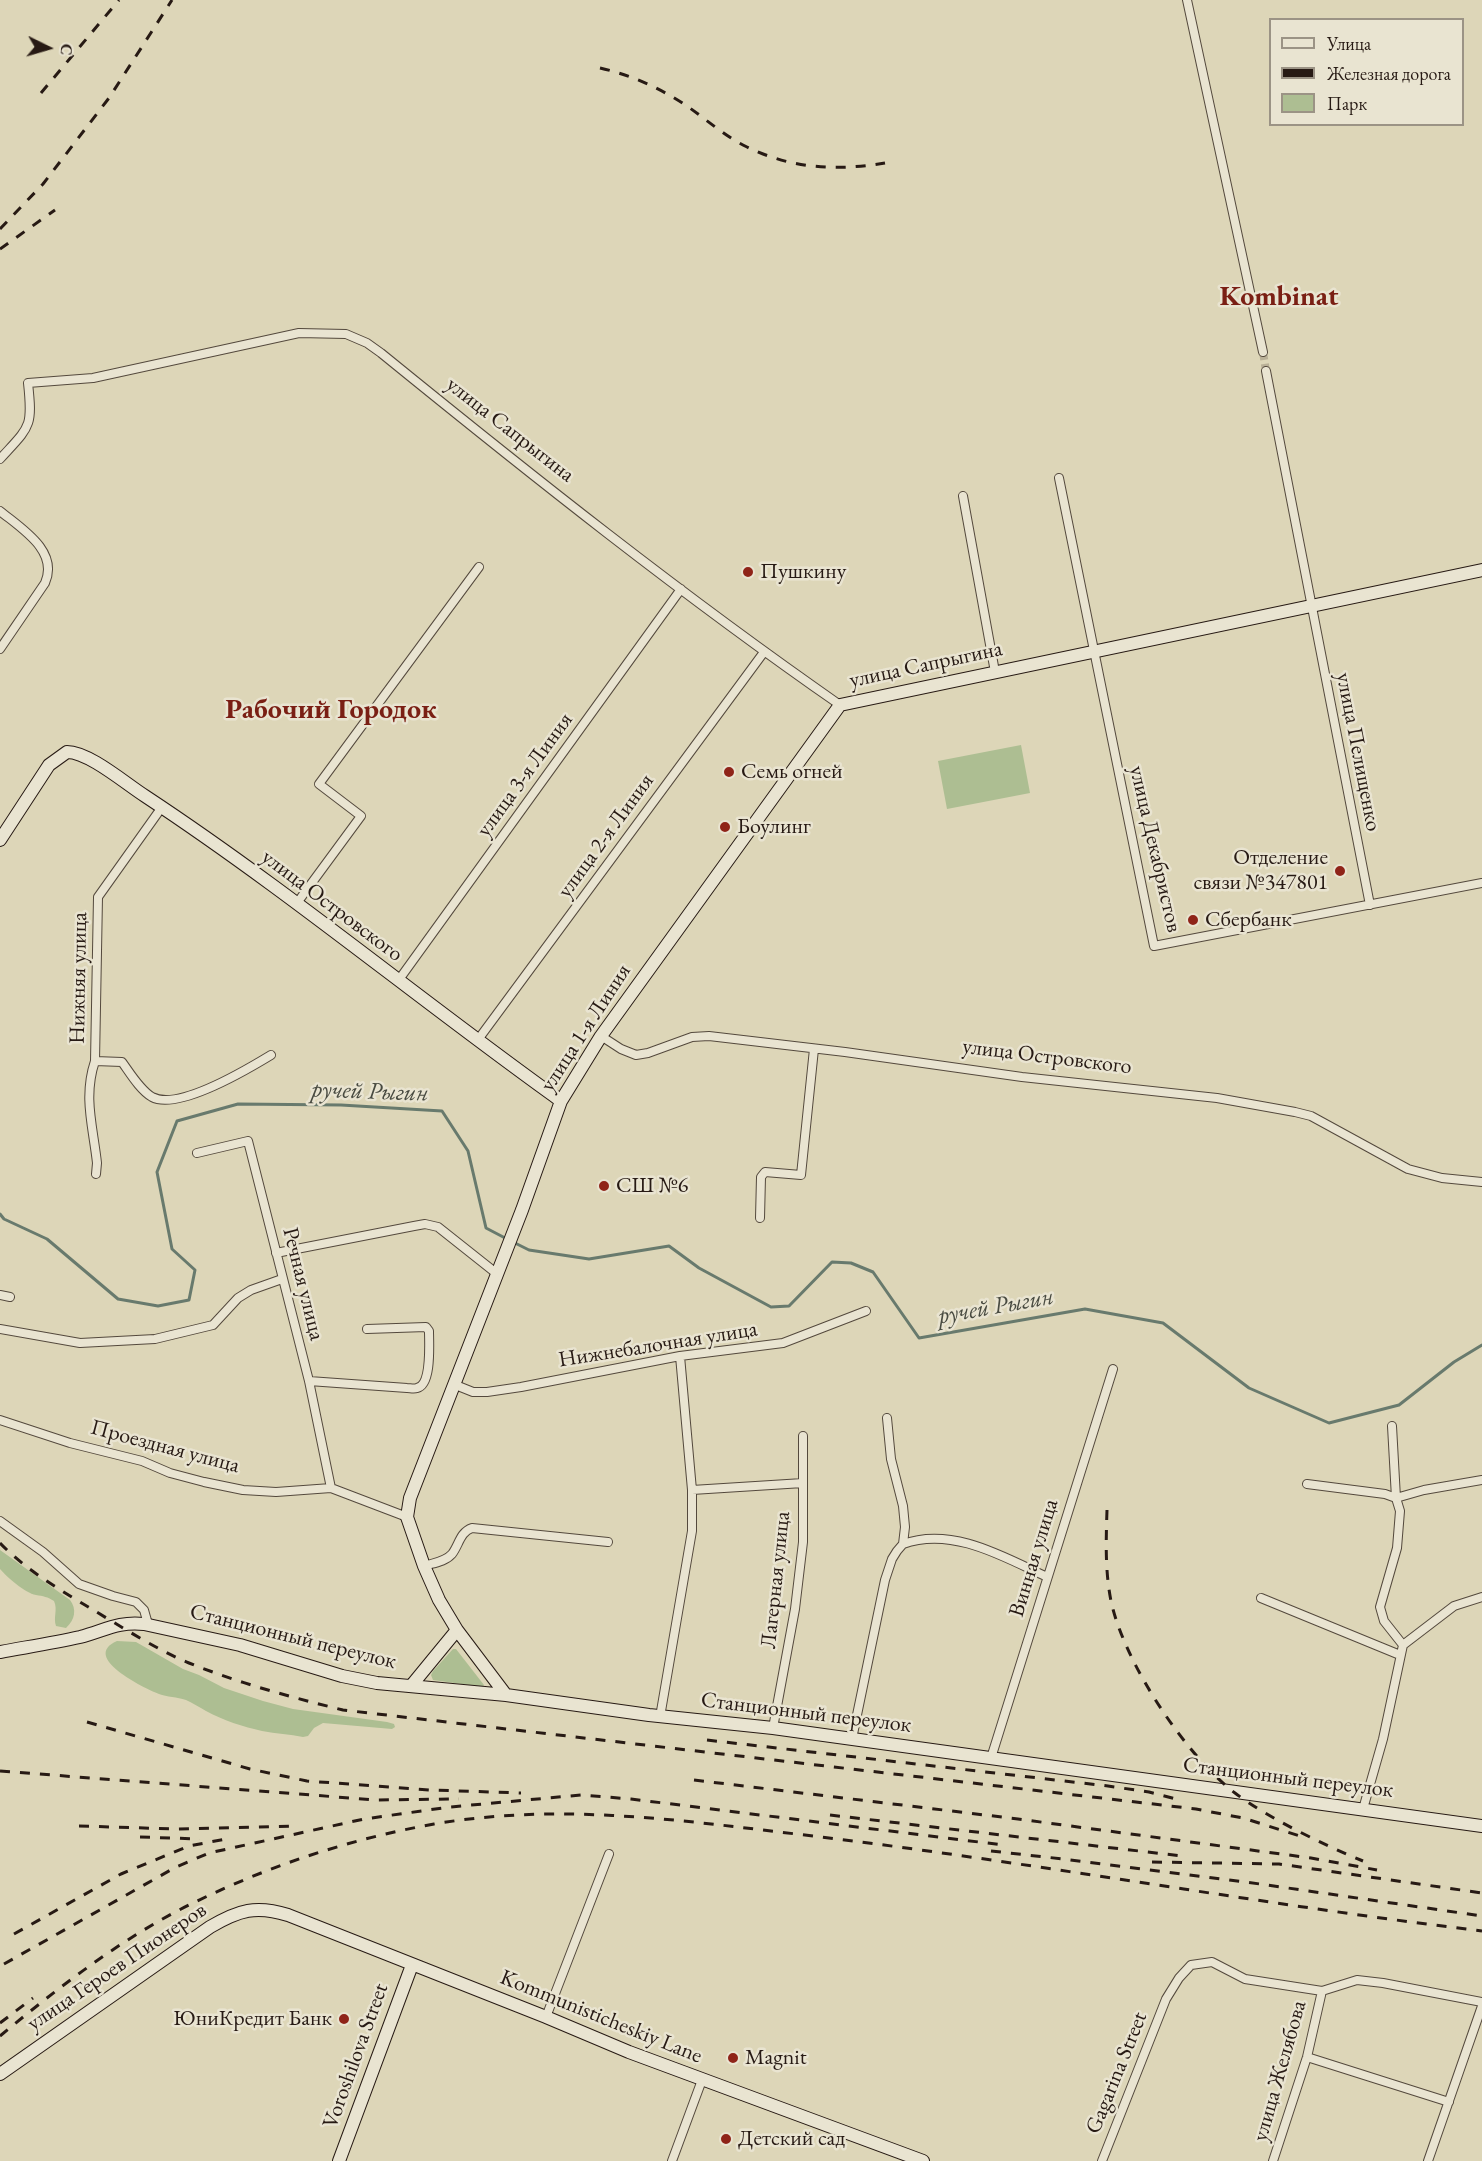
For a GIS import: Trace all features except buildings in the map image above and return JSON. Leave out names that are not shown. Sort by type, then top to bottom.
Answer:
[{"type":"street","points":[[1187,0],[1263,352]]},
{"type":"street","name":"улица Сапрыгина","points":[[0,459],[26,429],[31,418],[27,383],[93,378],[299,333],[346,334],[367,343],[381,353],[549,488],[764,652],[840,705],[1482,570]]},
{"type":"street","name":"улица Пелищенко","points":[[1266,371],[1370,904]]},
{"type":"street","points":[[1059,478],[1094,651]]},
{"type":"street","points":[[963,496],[995,672]]},
{"type":"street","points":[[0,511],[39,545],[46,555],[50,573],[45,584],[0,649]]},
{"type":"street","points":[[297,903],[362,816],[319,784],[479,567]]},
{"type":"street","name":"улица 3-я Линия","points":[[398,981],[681,589]]},
{"type":"street","name":"улица Декабристов","points":[[1094,651],[1154,946],[1482,883]]},
{"type":"street","name":"улица 2-я Линия","points":[[477,1041],[764,652]]},
{"type":"street","name":"улица 1-я Линия","points":[[407,1516],[410,1498],[522,1210],[561,1101],[601,1036],[840,705]]},
{"type":"street","name":"улица Островского","points":[[0,840],[49,765],[67,752],[83,755],[162,807],[297,903],[477,1041],[561,1101]]},
{"type":"street","name":"Нижняя улица","points":[[96,1174],[97,1163],[88,1095],[89,1078],[95,1061],[98,897],[162,807]]},
{"type":"street","name":"улица Островского","points":[[601,1036],[621,1049],[636,1055],[700,1036],[1022,1077],[1217,1098],[1311,1116],[1408,1169],[1442,1178],[1482,1182]]},
{"type":"street","points":[[760,1218],[761,1177],[765,1172],[801,1175],[814,1049]]},
{"type":"street","name":"Нижняя улица","points":[[95,1061],[122,1062],[145,1092],[153,1098],[164,1100],[177,1099],[215,1087],[272,1055]]},
{"type":"street","name":"Речная улица","points":[[197,1153],[248,1141],[309,1381],[331,1488]]},
{"type":"street","points":[[276,1253],[414,1226],[431,1225],[438,1227],[496,1274]]},
{"type":"street","points":[[0,1329],[80,1343],[155,1339],[213,1325],[238,1298],[251,1290],[282,1279]]},
{"type":"street","points":[[0,1295],[10,1297]]},
{"type":"street","name":"Нижнебалочная улица","points":[[453,1384],[473,1392],[487,1392],[680,1356],[783,1343],[866,1311]]},
{"type":"street","points":[[309,1381],[407,1388],[418,1388],[423,1384],[428,1372],[429,1331],[426,1328],[367,1329]]},
{"type":"street","points":[[660,1717],[692,1531],[692,1490],[680,1356]]},
{"type":"street","name":"Винная улица","points":[[991,1758],[1113,1369]]},
{"type":"street","points":[[852,1739],[885,1580],[892,1559],[903,1544],[904,1517],[891,1459],[887,1418]]},
{"type":"street","name":"Проездная улица","points":[[0,1420],[70,1443],[142,1461],[170,1473],[204,1482],[243,1490],[276,1492],[331,1488],[407,1516]]},
{"type":"street","points":[[1392,1426],[1396,1498],[1400,1511],[1397,1548],[1380,1607],[1384,1621],[1403,1645]]},
{"type":"street","name":"Лагерная улица","points":[[773,1728],[795,1609],[802,1542],[803,1436]]},
{"type":"street","points":[[1307,1484],[1385,1494],[1396,1498],[1424,1490],[1482,1480]]},
{"type":"street","points":[[692,1490],[803,1483]]},
{"type":"street","points":[[407,1516],[424,1566],[439,1600],[457,1630],[506,1695]]},
{"type":"street","points":[[0,1521],[43,1552],[80,1584],[136,1602],[144,1610],[148,1624]]},
{"type":"street","points":[[424,1566],[447,1559],[463,1534],[472,1528],[608,1542]]},
{"type":"street","points":[[903,1544],[921,1539],[947,1539],[988,1551],[1047,1577]]},
{"type":"street","points":[[1363,1809],[1383,1739],[1403,1645],[1454,1606],[1482,1597]]},
{"type":"street","points":[[1261,1598],[1400,1655]]},
{"type":"street","name":"Станционный переулок","points":[[0,1652],[82,1636],[129,1622],[148,1624],[240,1645],[342,1676],[411,1686],[506,1695],[660,1717],[773,1728],[1482,1826]]},
{"type":"street","points":[[411,1686],[457,1630]]},
{"type":"street","points":[[546,2017],[609,1854]]},
{"type":"street","name":"Kommunisticheskiy Lane","points":[[264,1909],[288,1915],[702,2080],[923,2161]]},
{"type":"street","name":"улица Героев Пионеров","points":[[0,2074],[210,1927],[235,1915],[264,1909]]},
{"type":"street","name":"Gagarina Street","points":[[1102,2161],[1166,1999],[1179,1978],[1191,1965],[1212,1962],[1245,1979],[1322,1991]]},
{"type":"street","name":"Voroshilova Street","points":[[339,2161],[412,1965]]},
{"type":"street","points":[[1322,1991],[1357,1980],[1383,1983],[1482,2004],[1428,2161]]},
{"type":"street","name":"улица Желябова","points":[[1273,2161],[1306,2057],[1322,1991]]},
{"type":"street","points":[[1306,2057],[1449,2102]]},
{"type":"street","points":[[672,2161],[702,2080]]},
{"type":"green space","points":[[1021,745],[1030,793],[947,809],[938,761]]},
{"type":"green space","points":[[0,1550],[70,1600],[74,1607],[74,1614],[66,1628],[56,1626],[54,1601],[27,1591],[0,1569]]},
{"type":"green space","points":[[117,1641],[136,1642],[183,1669],[224,1688],[263,1701],[293,1709],[387,1722],[394,1724],[395,1727],[392,1729],[323,1723],[314,1728],[308,1736],[303,1737],[267,1732],[241,1725],[212,1714],[186,1700],[159,1694],[129,1679],[110,1663],[106,1655],[108,1648]]},
{"type":"green space","points":[[453,1649],[456,1649],[484,1685],[483,1687],[433,1680],[431,1675],[433,1671]]},
{"type":"waterway","name":"ручей Рыгин","points":[[0,1214],[4,1219],[47,1239],[118,1299],[158,1306],[189,1300],[195,1270],[172,1249],[157,1172],[177,1121],[238,1104],[341,1105],[442,1111],[468,1151],[486,1228],[507,1239]]},
{"type":"waterway","name":"ручей Рыгин","points":[[513,1242],[529,1250],[589,1259],[669,1246],[699,1268],[771,1307],[789,1306],[832,1262],[851,1263],[873,1272],[919,1338],[1085,1309],[1163,1323],[1249,1388],[1329,1423],[1399,1405],[1454,1362],[1482,1345]]},
{"type":"tunnel","points":[[1263,352],[1266,371]]},
{"type":"railway","points":[[41,93],[119,0]]},
{"type":"railway","points":[[0,229],[43,184],[109,98],[172,0]]},
{"type":"railway","points":[[600,68],[634,78],[666,93],[747,147],[781,160],[832,167],[885,163]]},
{"type":"railway","points":[[0,249],[55,210]]},
{"type":"railway","points":[[1107,1510],[1108,1578],[1111,1601],[1118,1625],[1143,1679],[1177,1732],[1196,1756],[1235,1793],[1263,1812],[1363,1861]]},
{"type":"railway","points":[[0,1543],[19,1561],[51,1584],[163,1651],[246,1683],[343,1710],[1196,1809],[1243,1818],[1300,1836]]},
{"type":"railway","points":[[87,1722],[250,1769],[307,1781],[430,1790],[521,1793]]},
{"type":"railway","points":[[707,1740],[1108,1786],[1149,1792],[1180,1800]]},
{"type":"railway","points":[[0,1771],[376,1800],[459,1799]]},
{"type":"railway","points":[[694,1780],[1018,1819],[1311,1858],[1377,1870]]},
{"type":"railway","points":[[4,1964],[176,1867],[209,1853],[364,1819],[450,1807],[581,1795],[631,1799],[1003,1845]]},
{"type":"railway","points":[[0,2036],[45,1999],[140,1932],[220,1890],[310,1855],[371,1837],[434,1824],[530,1814],[624,1816],[718,1825],[981,1858],[1314,1909],[1482,1931]]},
{"type":"railway","points":[[830,1815],[1182,1856]]},
{"type":"railway","points":[[79,1826],[176,1829],[295,1826]]},
{"type":"railway","points":[[140,1837],[200,1839]]},
{"type":"railway","points":[[14,1934],[121,1874],[189,1846],[226,1839]]},
{"type":"railway","points":[[991,1851],[1260,1884],[1482,1916]]},
{"type":"railway","points":[[1152,1862],[1279,1864],[1482,1893]]},
{"type":"railway","points":[[0,2023],[33,1998]]},
{"type":"place","name":"Пушкину","points":[[748,572]]},
{"type":"place","name":"Семь огней","points":[[729,772]]},
{"type":"place","name":"Боулинг","points":[[725,827]]},
{"type":"place","name":"Отделение связи №347801","points":[[1340,871]]},
{"type":"place","name":"Сбербанк","points":[[1193,920]]},
{"type":"place","name":"СШ №6","points":[[604,1186]]},
{"type":"place","name":"ЮниКредит Банк","points":[[344,2019]]},
{"type":"place","name":"Magnit","points":[[733,2058]]},
{"type":"place","name":"Детский сад","points":[[726,2139]]},
{"type":"district","name":"Kombinat","points":[[1279,297]]},
{"type":"district","name":"Рабочий Городок","points":[[331,710]]}]
